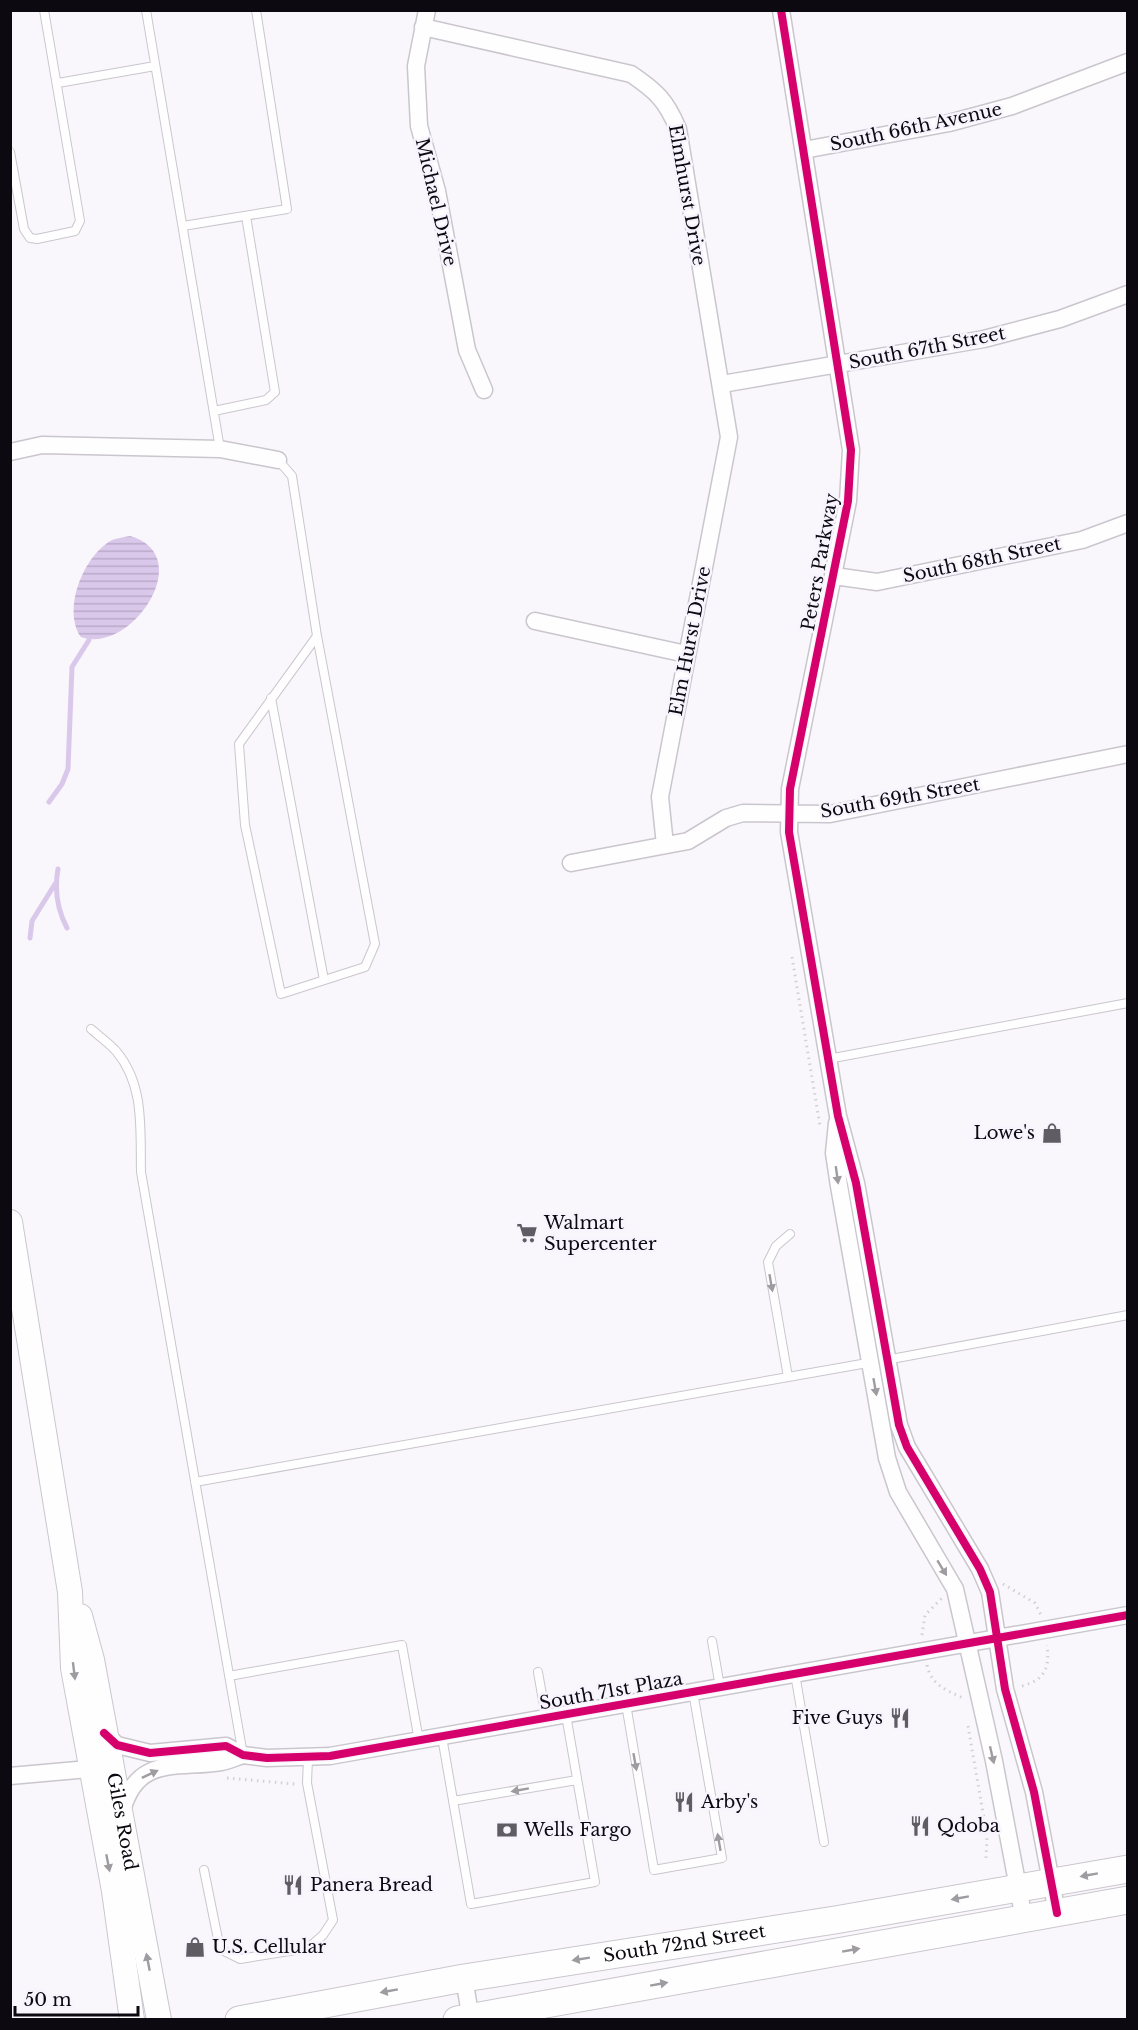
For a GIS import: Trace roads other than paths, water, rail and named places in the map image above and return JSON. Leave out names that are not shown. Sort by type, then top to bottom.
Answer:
[{"type":"main road","name":"South 72nd Street","points":[[239,2019],[464,1977],[835,1920],[1128,1869]]},
{"type":"main road","name":"South 72nd Street","points":[[466,2019],[1128,1900]]},
{"type":"street","name":"Michael Drive","points":[[427,10],[416,66],[419,126],[437,191],[467,350],[484,390]]},
{"type":"street","name":"Peters Parkway","points":[[782,10],[851,450],[848,501],[790,789],[790,849],[838,1116],[834,1153],[879,1361]]},
{"type":"street","name":"Elmhurst Drive","points":[[423,27],[618,70],[630,74],[659,94],[670,110],[678,129],[729,437]]},
{"type":"street","name":"South 66th Avenue","points":[[804,150],[950,123],[1012,106],[1128,62]]},
{"type":"street","name":"South 67th Street","points":[[722,384],[984,339],[1060,319],[1128,294]]},
{"type":"street","name":"Elm Hurst Drive","points":[[665,845],[660,797],[729,437]]},
{"type":"street","points":[[10,452],[42,445],[220,449],[278,460]]},
{"type":"street","name":"South 68th Street","points":[[834,576],[877,582],[1082,540],[1128,523]]},
{"type":"street","points":[[535,621],[686,654]]},
{"type":"street","name":"South 69th Street","points":[[571,863],[688,841],[734,815],[753,812],[846,811],[1128,754]]},
{"type":"street","name":"Giles Road","points":[[10,1222],[70,1592],[73,1668],[100,1768],[120,1820],[159,2019]]},
{"type":"street","points":[[879,1361],[907,1447],[980,1569],[990,1592],[999,1638],[1005,1689],[1027,1764],[1057,1913]]},
{"type":"street","points":[[879,1361],[887,1458],[898,1492],[954,1589],[994,1761],[1023,1919]]},
{"type":"street","name":"Giles Road","points":[[70,1592],[81,1618],[92,1660],[104,1733],[100,1768],[132,2019]]},
{"type":"street","name":"South 71st Plaza","points":[[120,1820],[126,1795],[136,1782],[147,1773],[169,1766],[221,1762],[243,1755],[308,1758],[419,1741],[1128,1615]]},
{"type":"street","name":"South 71st Plaza","points":[[104,1733],[117,1745],[150,1754],[226,1746],[243,1755]]},
{"type":"street","points":[[10,1776],[100,1768]]},
{"type":"street","points":[[464,1977],[466,2019]]},
{"type":"lane","points":[[10,152],[24,229],[30,238],[71,234],[75,231],[80,221],[44,10]]},
{"type":"lane","points":[[146,10],[220,449]]},
{"type":"lane","points":[[183,226],[287,209],[256,10]]},
{"type":"lane","points":[[58,83],[155,66]]},
{"type":"lane","points":[[214,411],[266,400],[275,393],[246,216]]},
{"type":"lane","points":[[278,460],[292,476],[317,636],[375,944],[366,966],[281,994],[245,825],[239,744],[317,636]]},
{"type":"lane","points":[[271,698],[324,980]]},
{"type":"lane","points":[[828,1059],[1128,1003]]},
{"type":"lane","points":[[91,1029],[116,1051],[130,1074],[140,1099],[141,1172],[243,1755]]},
{"type":"lane","points":[[788,1377],[768,1262],[776,1246],[790,1234]]},
{"type":"lane","points":[[195,1482],[1128,1315]]},
{"type":"lane","points":[[712,1641],[720,1687]]},
{"type":"lane","points":[[229,1676],[402,1645],[419,1741]]},
{"type":"lane","points":[[538,1672],[546,1718]]},
{"type":"lane","points":[[795,1674],[824,1842]]},
{"type":"lane","points":[[626,1704],[654,1870],[722,1858],[693,1692]]},
{"type":"lane","points":[[442,1737],[471,1904],[595,1882],[566,1715]]},
{"type":"lane","points":[[204,1870],[220,1949],[240,1959],[308,1948],[323,1935],[333,1920],[307,1783],[308,1758]]},
{"type":"lane","points":[[453,1802],[577,1780]]},
{"type":"waterway","points":[[49,802],[62,784],[68,769],[72,667],[89,640]]},
{"type":"waterway","points":[[58,869],[57,900],[67,928]]},
{"type":"waterway","points":[[30,938],[32,921],[55,884]]},
{"type":"place","name":"Lowe's","points":[[1052,1133]]},
{"type":"place","name":"Walmart Supercenter","points":[[527,1233]]},
{"type":"place","name":"Five Guys","points":[[900,1718]]},
{"type":"place","name":"Arby's","points":[[684,1802]]},
{"type":"place","name":"Qdoba","points":[[920,1826]]},
{"type":"place","name":"Wells Fargo","points":[[507,1830]]},
{"type":"place","name":"Panera Bread","points":[[293,1885]]},
{"type":"place","name":"U.S. Cellular","points":[[195,1947]]}]
